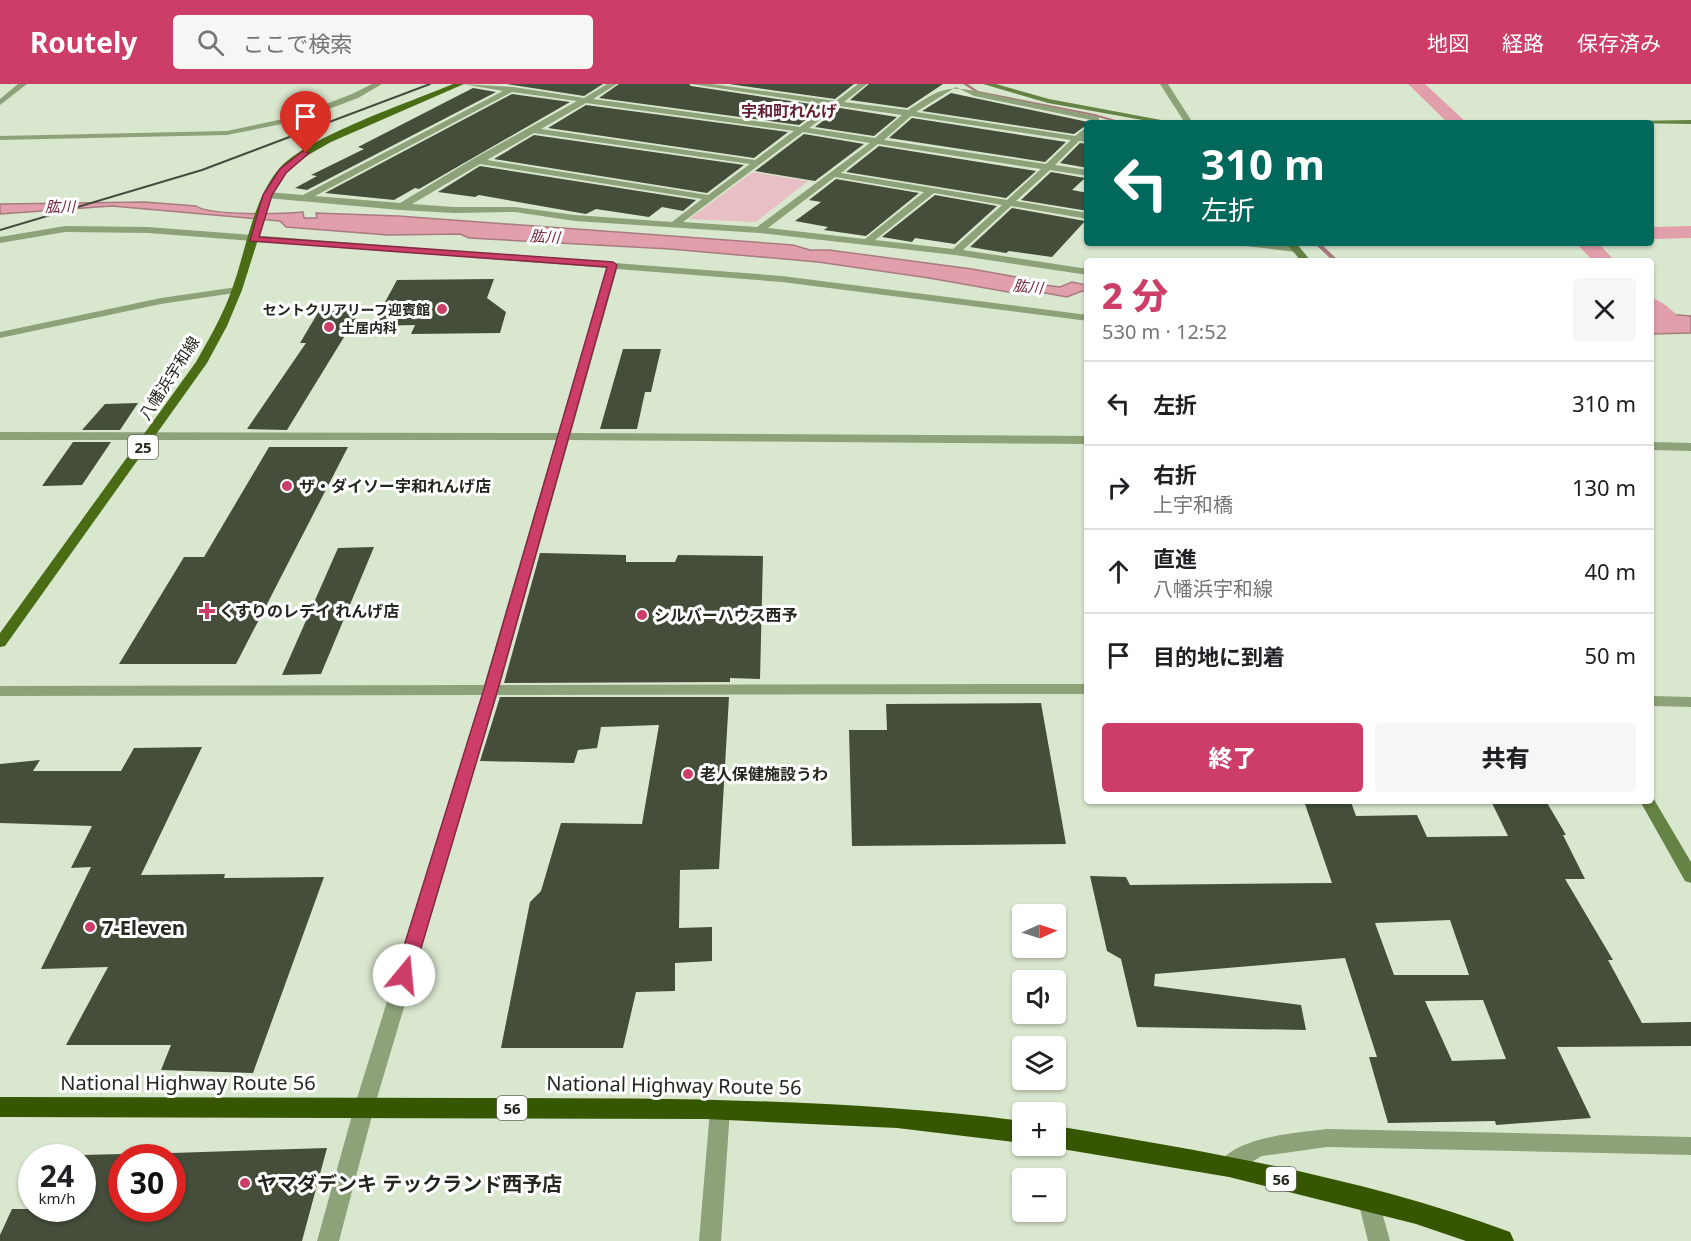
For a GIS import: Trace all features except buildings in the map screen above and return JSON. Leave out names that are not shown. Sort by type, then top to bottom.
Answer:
[{"type":"highway","name":"National Highway Route 56","points":[[0,1107],[720,1110],[838,1113],[950,1121],[1012,1130]]},
{"type":"highway","name":"56","points":[[1066,1139],[1229,1166],[1416,1212],[1501,1241]]},
{"type":"main road","name":"25","points":[[254,237],[267,198],[282,171],[306,153],[328,140],[460,84]]},
{"type":"main road","points":[[987,84],[1048,101],[1156,120]]},
{"type":"main road","points":[[1654,123],[1691,122]]},
{"type":"main road","name":"八幡浜宇和線","points":[[0,643],[201,363],[222,326],[237,290],[254,237]]},
{"type":"main road","points":[[1294,246],[1304,258]]},
{"type":"main road","points":[[1650,804],[1691,877]]},
{"type":"street","points":[[0,103],[23,84]]},
{"type":"street","points":[[0,138],[227,132],[294,119],[355,96],[378,84]]},
{"type":"street","points":[[467,84],[803,130],[1084,172]]},
{"type":"street","points":[[303,199],[523,84]]},
{"type":"street","points":[[400,207],[613,84]]},
{"type":"street","points":[[694,84],[909,113],[1083,140]]},
{"type":"street","points":[[675,224],[863,84]]},
{"type":"street","points":[[759,230],[877,141],[909,113],[950,86],[957,84],[977,94],[1093,120]]},
{"type":"street","points":[[1164,84],[1187,120]]},
{"type":"street","points":[[532,130],[758,163]]},
{"type":"street","points":[[955,252],[1048,167],[1083,140]]},
{"type":"street","points":[[476,162],[710,198]]},
{"type":"street","points":[[833,174],[1084,215]]},
{"type":"street","points":[[867,242],[932,190]]},
{"type":"street","points":[[267,198],[522,212],[575,218],[759,230],[955,252],[1084,271]]},
{"type":"street","points":[[0,240],[65,229],[110,228],[254,237],[782,279],[1084,317]]},
{"type":"street","points":[[328,1241],[364,1108],[491,689],[613,265]]},
{"type":"street","points":[[0,335],[161,301],[237,290]]},
{"type":"street","points":[[0,436],[1084,440]]},
{"type":"street","points":[[1654,446],[1691,447]]},
{"type":"street","points":[[0,691],[1084,689]]},
{"type":"street","points":[[1654,701],[1691,702]]},
{"type":"street","points":[[710,1241],[720,1110]]},
{"type":"street","points":[[1229,1166],[1258,1148],[1327,1138],[1691,1146]]},
{"type":"street","points":[[1369,1201],[1379,1241]]},
{"type":"shaded area","points":[[753,172],[808,181],[756,222],[689,219]]},
{"type":"water","name":"肱川","points":[[145,202],[196,206],[231,213],[303,212],[304,218],[317,218],[316,213],[398,216],[793,245],[810,250],[829,250],[972,269],[1028,279],[1037,284],[1060,287],[1072,282],[1084,284],[1084,291],[1067,297],[1034,291],[1020,294],[818,262],[670,249],[469,238],[460,234],[388,235],[286,227],[280,221],[112,206],[0,214],[0,204]]},
{"type":"water","points":[[1654,313],[1691,316],[1691,333],[1654,334]]},
{"type":"waterway","points":[[965,84],[977,92],[1113,120]]},
{"type":"waterway","points":[[1416,84],[1455,120]]},
{"type":"waterway","points":[[1654,233],[1691,232]]},
{"type":"waterway","points":[[1320,246],[1333,258]]},
{"type":"waterway","points":[[1589,246],[1602,258]]},
{"type":"waterway","points":[[1654,307],[1674,326]]},
{"type":"railway","points":[[0,230],[202,170],[430,84]]},
{"type":"place","name":"セントクリアリーフ迎賓館","points":[[442,309]]},
{"type":"place","name":"土居内科","points":[[329,327]]},
{"type":"place","name":"ザ・ダイソー宇和れんげ店","points":[[287,486]]},
{"type":"place","name":"くすりのレデイ れんげ店","points":[[207,611]]},
{"type":"place","name":"シルバーハウス西予","points":[[642,615]]},
{"type":"place","name":"老人保健施設うわ","points":[[688,774]]},
{"type":"place","name":"7-Eleven","points":[[90,927]]},
{"type":"place","name":"ヤマダデンキ テックランド西予店","points":[[245,1183]]},
{"type":"district","name":"宇和町れんげ","points":[[789,111]]},
{"type":"route","points":[[306,153],[282,171],[267,195],[254,239],[613,265],[491,689],[404,975]]}]
